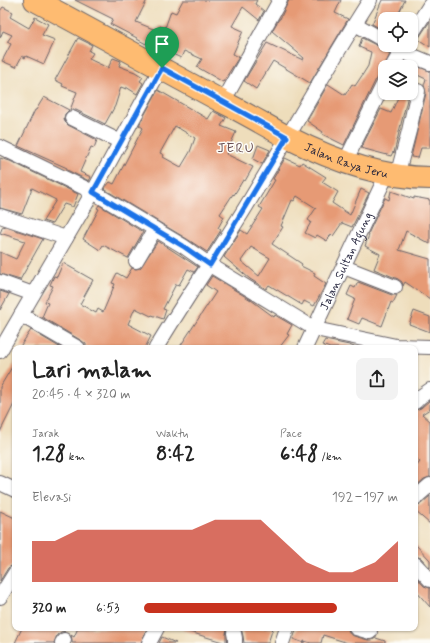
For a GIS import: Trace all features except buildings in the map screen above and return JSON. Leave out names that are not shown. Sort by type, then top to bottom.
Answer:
[{"type":"main road","name":"Jalan Raya Jeru","points":[[35,0],[222,102],[250,115],[287,137],[323,154],[370,170],[392,175],[430,178]]},
{"type":"street","points":[[222,102],[280,0]]},
{"type":"street","points":[[158,345],[210,265],[370,0]]},
{"type":"street","points":[[418,24],[430,5]]},
{"type":"street","points":[[355,24],[378,38]]},
{"type":"street","points":[[409,52],[430,63]]},
{"type":"street","points":[[0,351],[93,192],[162,68]]},
{"type":"street","points":[[345,162],[378,95]]},
{"type":"street","name":"Jalan Sultan Agung","points":[[307,345],[344,267],[392,175],[409,131],[416,100]]},
{"type":"street","points":[[72,118],[121,142]]},
{"type":"street","points":[[0,147],[93,192],[183,246],[210,265],[315,329],[398,345]]},
{"type":"street","points":[[0,216],[66,238]]},
{"type":"street","points":[[136,261],[155,229]]},
{"type":"street","points":[[344,267],[395,287]]},
{"type":"street","points":[[0,282],[33,294]]},
{"type":"street","points":[[21,315],[73,345]]},
{"type":"street","points":[[418,347],[430,348]]},
{"type":"street","points":[[0,483],[12,489]]},
{"type":"street","points":[[418,495],[430,485]]},
{"type":"street","points":[[418,567],[430,580]]},
{"type":"street","points":[[0,597],[12,578]]},
{"type":"street","points":[[149,643],[155,631]]},
{"type":"street","points":[[282,643],[286,631]]},
{"type":"district","name":"JERU","points":[[236,147]]},
{"type":"route","points":[[162,68],[222,102],[250,115],[287,137],[210,265],[183,246],[93,192],[162,68]]}]
